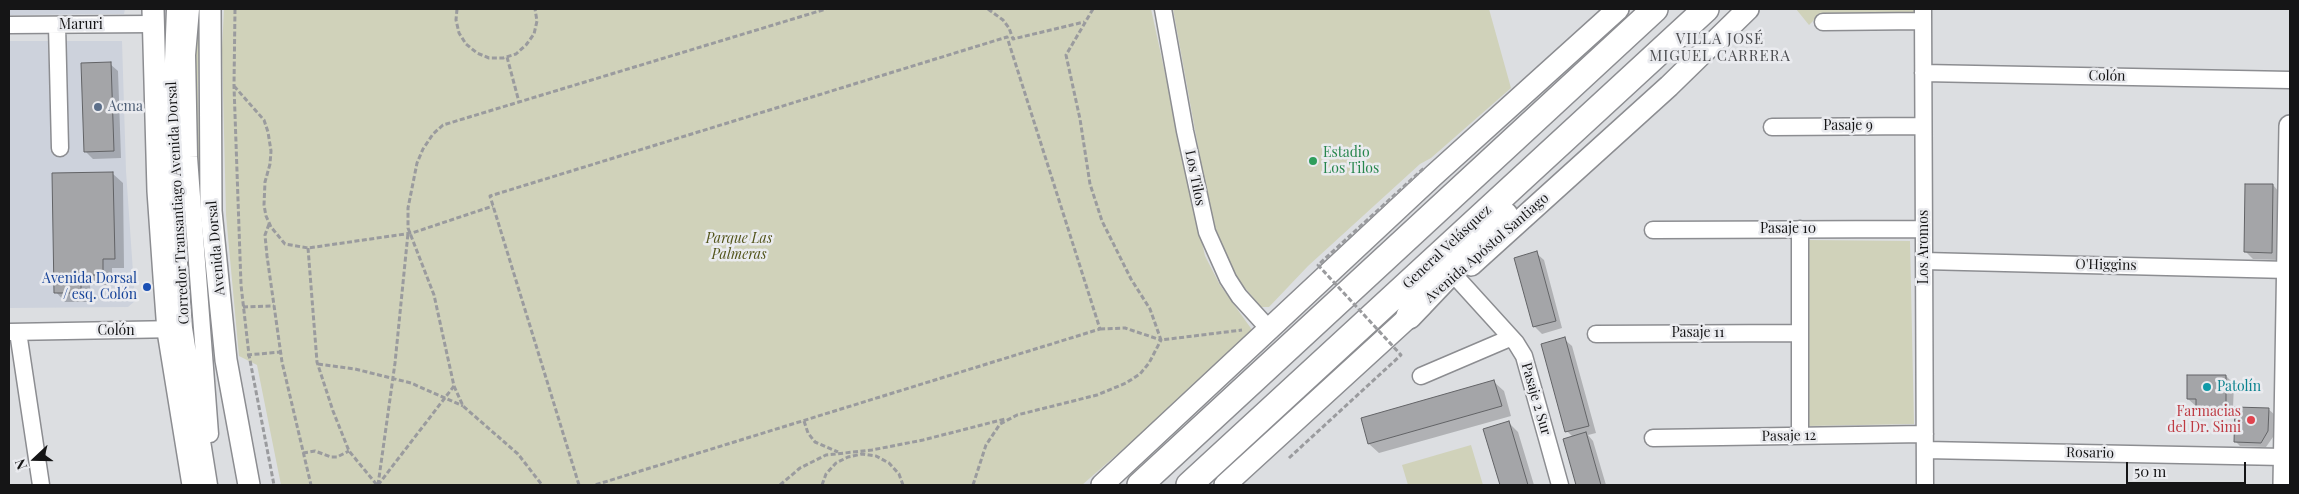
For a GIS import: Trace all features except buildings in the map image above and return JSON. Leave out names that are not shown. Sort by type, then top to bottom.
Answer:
[{"type":"highway","points":[[1545,111],[1632,9]]},
{"type":"highway","points":[[1140,485],[1656,9]]},
{"type":"highway","name":"General Velásquez","points":[[1189,485],[1706,9]]},
{"type":"highway","points":[[1409,316],[1514,206],[1612,95]]},
{"type":"highway","points":[[1124,485],[1230,403]]},
{"type":"main road","name":"Avenida Dorsal","points":[[210,9],[212,211],[228,316],[226,360],[249,485]]},
{"type":"main road","points":[[1102,485],[1259,329],[1618,9]]},
{"type":"main road","name":"Avenida Apóstol Santiago","points":[[1225,485],[1409,316],[1511,231],[1668,86],[1748,9]]},
{"type":"main road","points":[[153,16],[158,191],[176,329],[182,430],[193,485]]},
{"type":"main road","points":[[2284,485],[2290,126]]},
{"type":"street","name":"Corredor Transantiago Avenida Dorsal","points":[[175,9],[172,86],[177,237],[176,329],[208,485]]},
{"type":"street","name":"Corredor Transantiago Avenida Dorsal","points":[[191,9],[187,55],[189,157],[209,430],[217,485]]},
{"type":"street","name":"Los Tilos","points":[[1163,9],[1185,131],[1207,232],[1228,279],[1244,301],[1259,329]]},
{"type":"street","points":[[1823,22],[1923,15]]},
{"type":"street","name":"Los Aromos","points":[[1923,15],[1925,485]]},
{"type":"street","name":"Maruri","points":[[9,25],[57,25],[153,16]]},
{"type":"street","points":[[57,25],[60,148]]},
{"type":"street","name":"Colón","points":[[1923,73],[2290,80]]},
{"type":"street","name":"Pasaje 9","points":[[1772,127],[1923,126]]},
{"type":"street","points":[[1800,229],[1800,436]]},
{"type":"street","name":"Pasaje 10","points":[[1653,230],[1924,229]]},
{"type":"street","name":"O'Higgins","points":[[1924,261],[2288,270]]},
{"type":"street","name":"Pasaje 2 Sur","points":[[1456,278],[1524,356],[1560,485]]},
{"type":"street","name":"Colón","points":[[13,332],[176,329],[201,326],[228,316]]},
{"type":"street","points":[[13,332],[41,485]]},
{"type":"street","name":"Pasaje 11","points":[[1596,334],[1800,333]]},
{"type":"street","points":[[1421,376],[1510,338]]},
{"type":"street","name":"Pasaje 12","points":[[1654,438],[1800,436],[1925,442]]},
{"type":"street","name":"Rosario","points":[[1925,442],[2284,457]]},
{"type":"path","points":[[235,9],[236,186],[243,308],[248,355],[274,485]]},
{"type":"path","points":[[458,9],[456,20],[459,33],[466,44],[477,53],[489,58],[507,57],[516,54],[526,45],[534,34],[537,21],[535,9]]},
{"type":"path","points":[[463,406],[454,386],[434,295],[408,228],[409,199],[417,163],[423,149],[434,134],[443,125],[826,9]]},
{"type":"path","points":[[988,9],[1003,20],[1009,28],[1013,39],[1085,22]]},
{"type":"path","points":[[780,485],[800,468],[815,459],[840,453],[872,450],[923,440],[1097,395],[1126,383],[1140,374],[1149,363],[1161,340],[1150,309],[1131,279],[1102,221],[1090,184],[1080,119],[1066,55],[1093,9]]},
{"type":"path","points":[[579,485],[490,196],[1008,38],[1100,329]]},
{"type":"path","points":[[507,57],[519,102]]},
{"type":"path","points":[[234,86],[264,120],[268,132],[271,151],[265,182],[264,205],[270,224],[285,244],[308,248],[410,234],[493,206]]},
{"type":"path","points":[[1290,458],[1401,355],[1318,265],[1424,168]]},
{"type":"path","points":[[270,224],[265,235],[281,352],[310,485]]},
{"type":"path","points":[[378,485],[410,234]]},
{"type":"path","points":[[308,248],[314,337],[318,364],[333,411],[350,450],[378,485]]},
{"type":"path","points":[[228,316],[243,308],[274,306]]},
{"type":"path","points":[[595,485],[1100,329],[1125,328],[1161,340],[1259,329]]},
{"type":"path","points":[[239,356],[281,352]]},
{"type":"path","points":[[318,364],[355,369],[393,378],[445,396],[463,406],[518,454],[542,485]]},
{"type":"path","points":[[378,485],[454,386]]},
{"type":"path","points":[[973,485],[986,445],[996,429],[1008,419]]},
{"type":"path","points":[[804,421],[808,434],[815,442],[848,457]]},
{"type":"path","points":[[303,452],[315,450],[331,457],[337,457],[350,450]]},
{"type":"path","points":[[822,485],[831,469],[848,457],[862,454],[876,456],[894,468],[904,485]]},
{"type":"shaded area","points":[[9,9],[125,9],[124,14],[9,15]]},
{"type":"shaded area","points":[[9,41],[122,41],[126,171],[135,301],[128,307],[9,308]]},
{"type":"green space","points":[[196,9],[200,9],[198,87],[200,194],[210,303],[202,303],[193,176]]},
{"type":"green space","name":"Parque Las Palmeras","points":[[224,9],[1151,9],[1205,256],[1220,285],[1255,334],[1082,485],[281,485],[257,365],[239,356],[226,215],[222,49]]},
{"type":"green space","name":"Estadio Los Tilos","points":[[1173,9],[1489,9],[1511,88],[1431,158],[1420,164],[1308,266],[1269,307],[1261,307],[1235,276],[1215,227],[1205,185]]},
{"type":"green space","points":[[1796,9],[1916,9],[1916,12],[1820,14],[1809,25]]},
{"type":"green space","points":[[1807,240],[1910,241],[1914,424],[1808,426]]},
{"type":"green space","points":[[1471,445],[1483,485],[1408,485],[1402,465]]},
{"type":"place","name":"Acma","points":[[98,107]]},
{"type":"place","name":"Estadio Los Tilos","points":[[1313,161]]},
{"type":"place","name":"Avenida Dorsal / esq. Colón","points":[[147,287]]},
{"type":"place","name":"Patolín","points":[[2207,387]]},
{"type":"place","name":"Farmacias del Dr. Simi","points":[[2251,420]]},
{"type":"district","name":"VILLA JOSÉ MIGUEL CARRERA","points":[[1720,48]]}]
